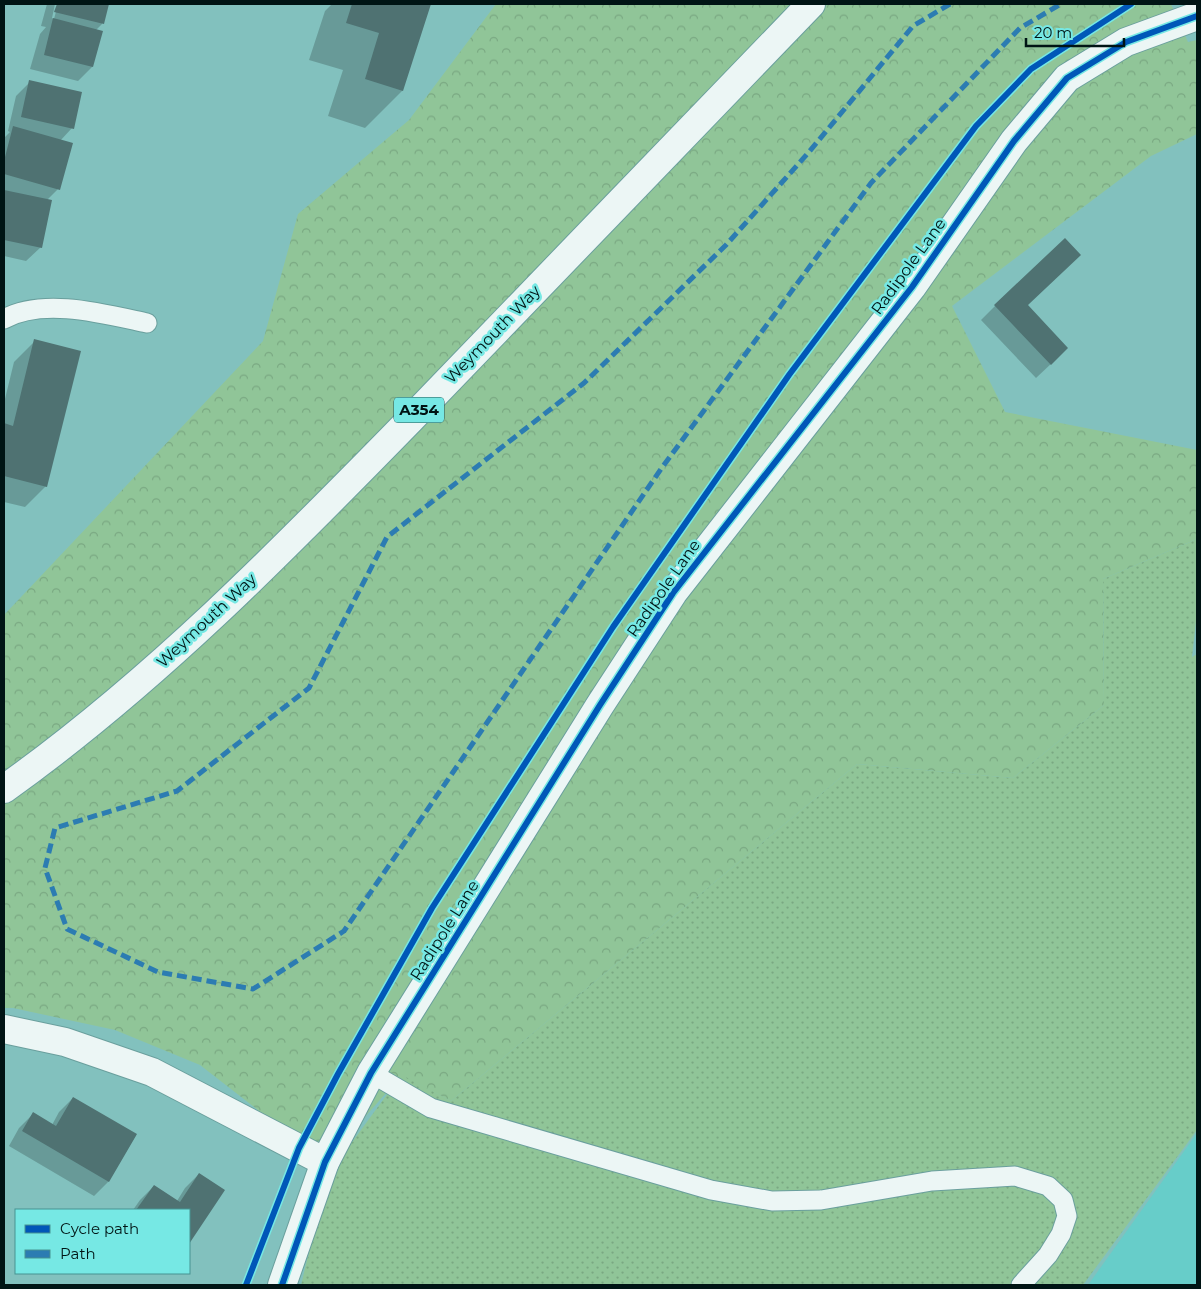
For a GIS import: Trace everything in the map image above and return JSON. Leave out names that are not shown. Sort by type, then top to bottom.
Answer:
[{"type":"main road","name":"Weymouth Way","points":[[4,790],[87,725],[202,627],[344,487],[811,4]]},
{"type":"main road","name":"Radipole Lane","points":[[282,1285],[325,1162],[371,1073],[600,705],[673,593],[912,287],[1014,140],[1067,78],[1126,42],[1197,12]]},
{"type":"main road","points":[[4,1029],[65,1042],[152,1072],[325,1162]]},
{"type":"lane","points":[[4,319],[31,308],[86,310],[146,323]]},
{"type":"lane","points":[[371,1073],[431,1108],[711,1190],[772,1201],[822,1200],[932,1181],[1015,1176],[1048,1186],[1063,1200],[1067,1216],[1061,1234],[1048,1255],[1021,1285]]},
{"type":"shaded area","points":[[1197,1133],[1197,1285],[1088,1285]]},
{"type":"green space","points":[[496,4],[1171,4],[1188,42],[1197,40],[1197,134],[1151,156],[952,306],[1005,412],[1197,450],[1197,539],[1103,579],[1104,705],[1013,778],[857,764],[451,1101],[402,1075],[325,1162],[200,1065],[115,1030],[13,1008],[4,1008],[4,615],[263,341],[298,214],[409,120]]},
{"type":"green space","points":[[1197,539],[1197,613],[1192,657],[1197,654],[1197,1130],[1083,1285],[301,1285],[336,1164],[402,1074],[451,1101],[857,764],[1013,778],[1104,705],[1103,579]]},
{"type":"building","points":[[57,4],[109,4],[104,24],[54,12]]},
{"type":"building","points":[[352,4],[431,4],[403,91],[365,79],[379,33],[346,23]]},
{"type":"building","points":[[53,18],[103,31],[93,67],[44,55]]},
{"type":"building","points":[[29,80],[82,92],[74,129],[21,117]]},
{"type":"building","points":[[13,126],[73,143],[60,190],[4,174],[4,161]]},
{"type":"building","points":[[4,190],[52,200],[42,248],[4,240]]},
{"type":"building","points":[[1065,238],[1081,255],[1028,305],[1068,348],[1051,365],[994,305]]},
{"type":"building","points":[[34,339],[81,351],[47,487],[4,476],[4,423],[13,426]]},
{"type":"building","points":[[73,1097],[137,1134],[109,1182],[22,1131],[33,1112],[56,1126]]},
{"type":"building","points":[[199,1173],[225,1190],[190,1242],[190,1209],[137,1209],[154,1185],[180,1202]]},
{"type":"marked path","points":[[950,4],[913,26],[809,152],[726,245],[584,383],[387,537],[309,688],[177,791],[55,828],[45,868],[67,929],[158,972],[253,989],[344,931],[661,469],[871,183],[1020,28],[1061,4]]},
{"type":"cycle path","points":[[246,1285],[299,1148],[338,1074],[432,908],[613,627],[789,375],[976,126],[1031,69],[1131,4]]},
{"type":"cycle path","points":[[282,1285],[325,1162],[371,1073],[600,705],[673,593],[912,287],[1014,141],[1067,78],[1126,42],[1197,16]]}]
